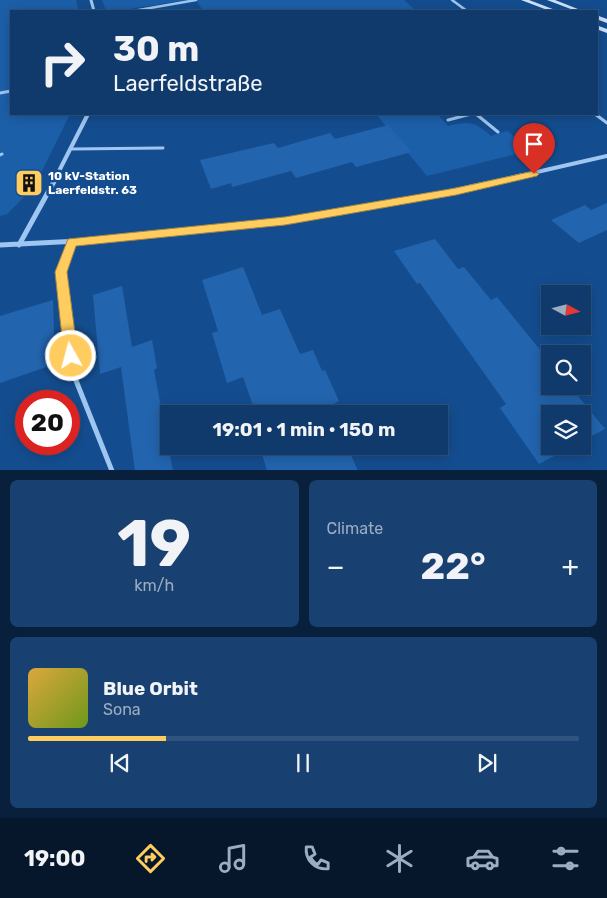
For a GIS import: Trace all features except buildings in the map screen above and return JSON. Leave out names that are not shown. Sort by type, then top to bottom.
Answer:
[{"type":"main road","points":[[524,0],[552,10]]},
{"type":"main road","points":[[550,0],[577,10]]},
{"type":"street","points":[[19,245],[72,149],[88,115]]},
{"type":"street","points":[[0,245],[72,242],[266,223],[346,212],[456,191],[607,156]]},
{"type":"lane","points":[[141,10],[196,0]]},
{"type":"lane","points":[[452,0],[466,10]]},
{"type":"lane","points":[[171,6],[173,10]]},
{"type":"lane","points":[[448,120],[468,115]]},
{"type":"lane","points":[[477,115],[498,132]]},
{"type":"lane","points":[[596,115],[607,123]]},
{"type":"lane","points":[[72,149],[163,148]]},
{"type":"lane","points":[[72,242],[61,272],[73,373],[112,470]]},
{"type":"shaded area","points":[[0,0],[76,0],[79,10],[10,10],[10,115],[70,115],[41,173],[32,173],[17,194],[26,195],[7,214],[0,216]]},
{"type":"shaded area","points":[[102,0],[187,0],[122,10],[106,10]]},
{"type":"shaded area","points":[[196,0],[404,0],[415,10],[202,10]]},
{"type":"shaded area","points":[[377,115],[442,115],[439,116],[448,126],[471,123],[480,127],[491,136],[507,131],[532,150],[427,176]]},
{"type":"place","name":"10 kV-Station Laerfeldstr. 63","points":[[29,183]]},
{"type":"route","points":[[71,356],[61,272],[72,242],[285,221],[346,212],[534,174]]}]
